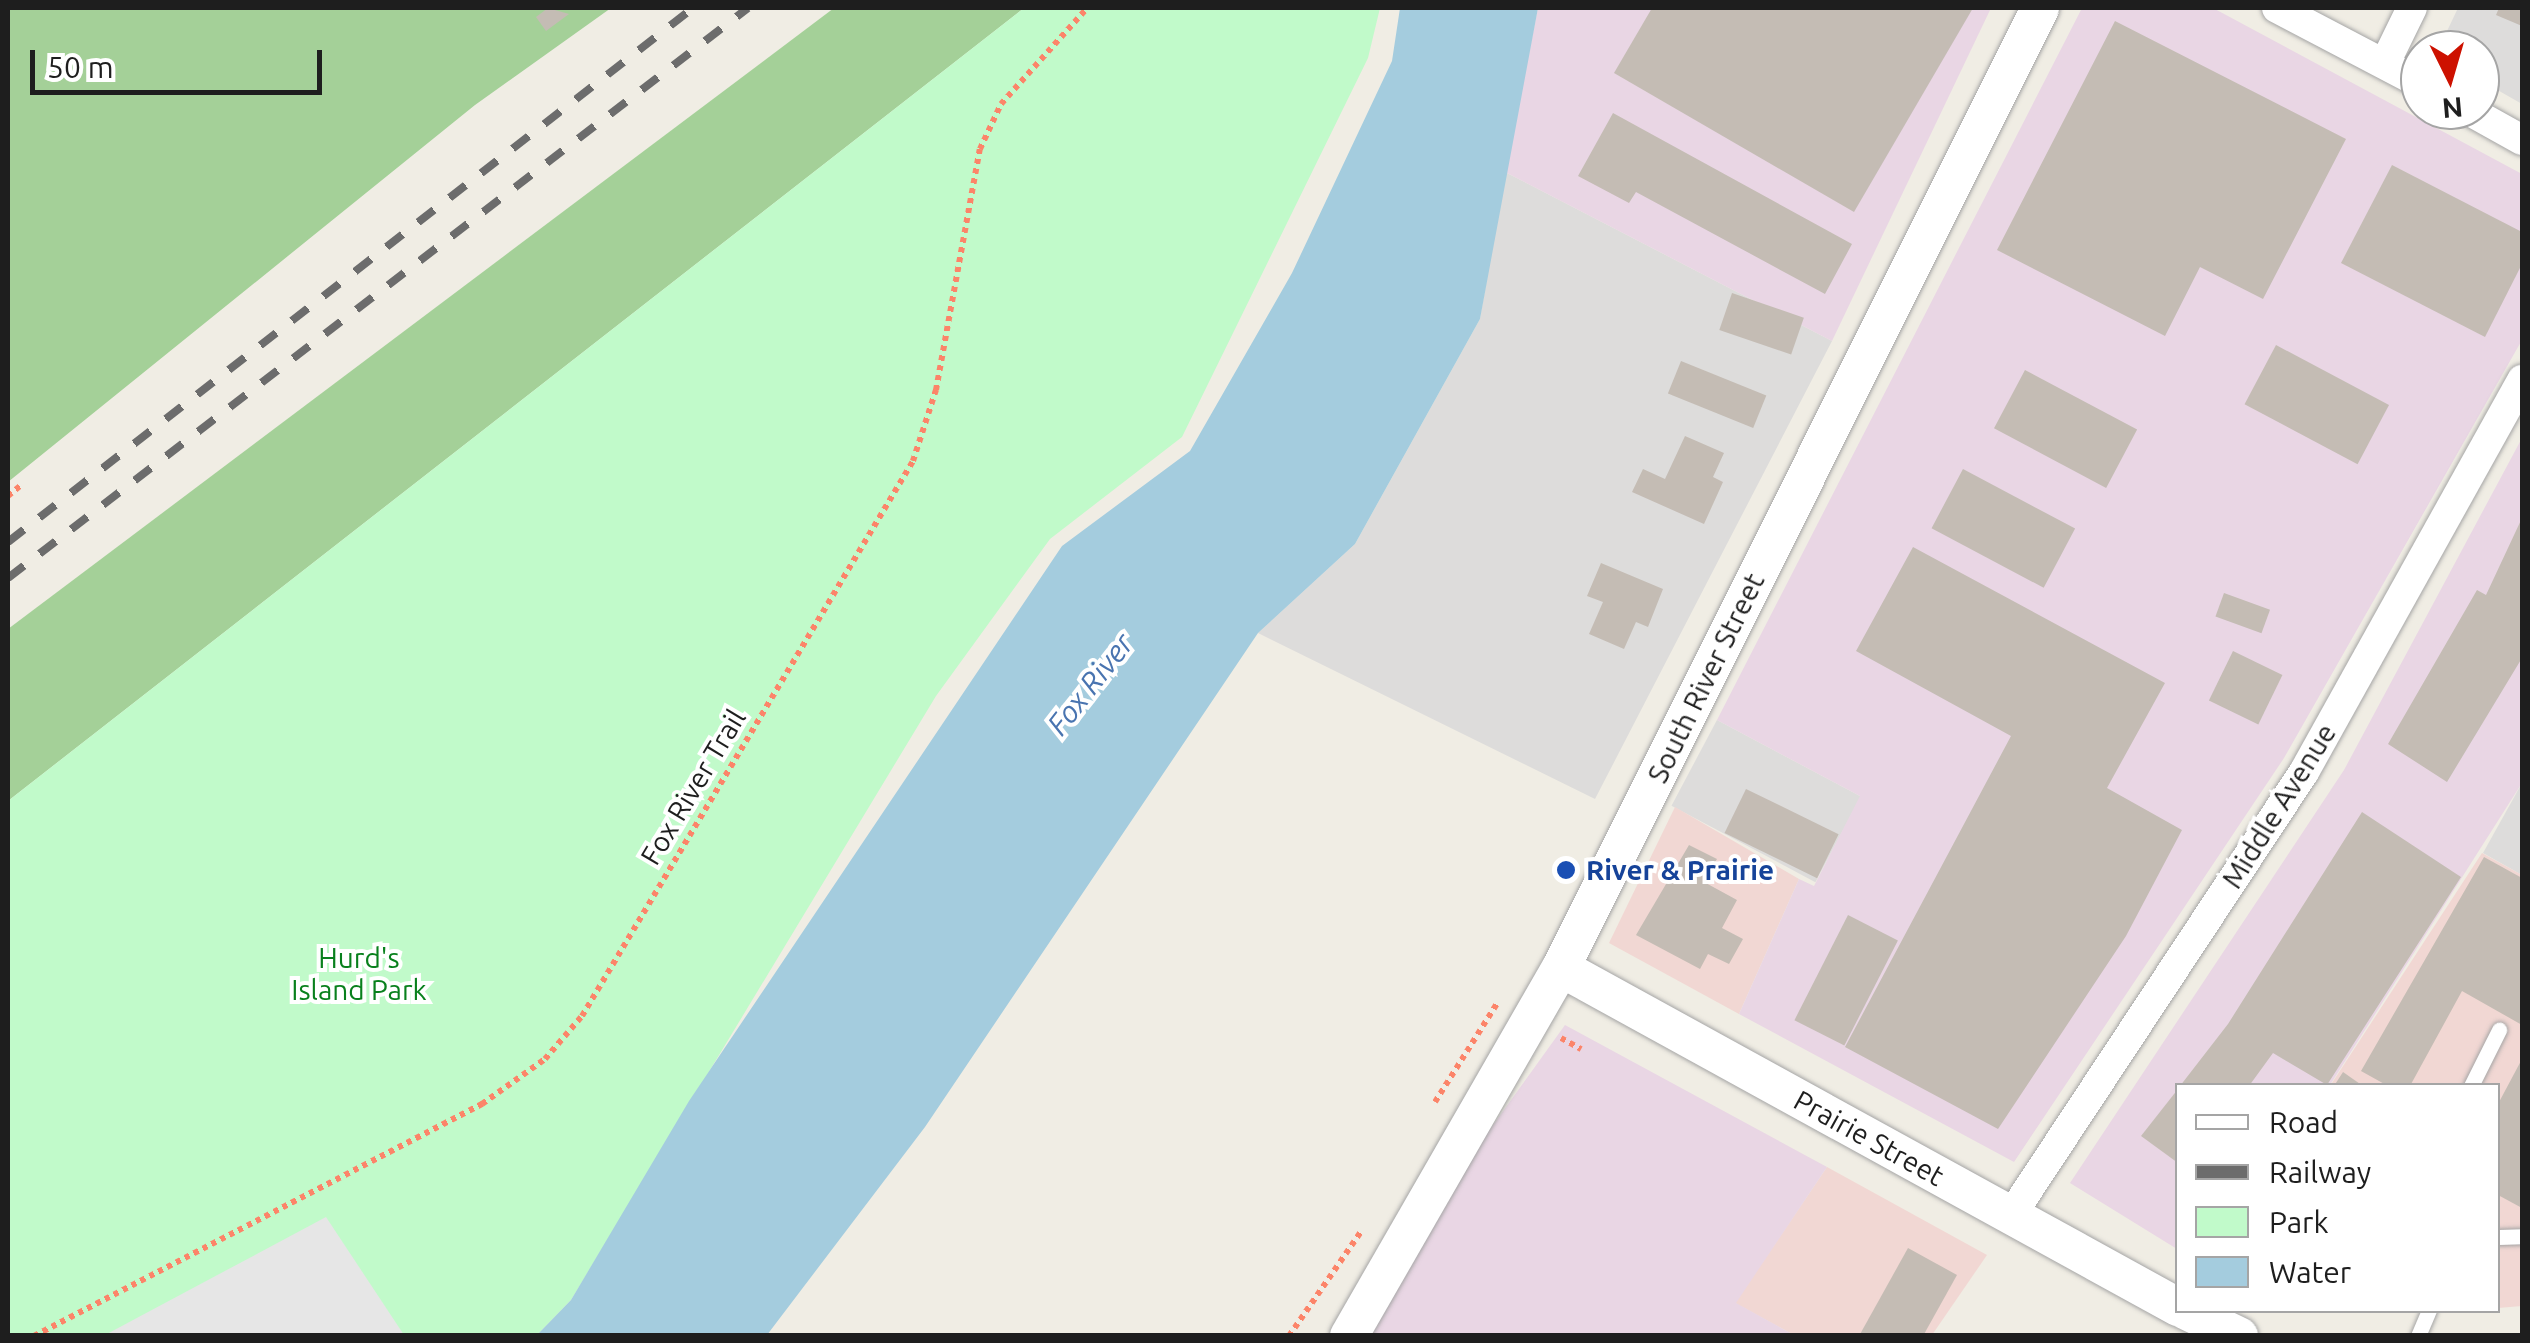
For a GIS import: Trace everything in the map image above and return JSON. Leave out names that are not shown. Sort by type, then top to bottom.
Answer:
[{"type":"street","name":"South River Street","points":[[1349,1336],[1561,968],[2040,8]]},
{"type":"street","points":[[2277,8],[2400,72]]},
{"type":"street","points":[[2385,64],[2412,8]]},
{"type":"street","points":[[2500,128],[2522,140]]},
{"type":"street","name":"Middle Avenue","points":[[2010,1216],[2304,772],[2522,380]]},
{"type":"street","name":"Prairie Street","points":[[1561,968],[2175,1304]]},
{"type":"street","points":[[2191,1313],[2239,1336]]},
{"type":"lane","points":[[2472,1083],[2499,1030]]},
{"type":"path","name":"Fox River Trail","points":[[34,1336],[482,1104],[546,1059],[582,1016],[913,461],[936,390],[963,212],[980,148],[1001,104],[1088,8]]},
{"type":"path","points":[[8,496],[20,486]]},
{"type":"path","points":[[1427,1116],[1494,1000],[1507,1007]]},
{"type":"path","points":[[1289,1336],[1370,1215]]},
{"type":"shaded area","points":[[1538,8],[1991,8],[1832,341],[1505,172]]},
{"type":"shaded area","points":[[2082,8],[2213,8],[2400,108],[2400,130],[2440,130],[2522,174],[2522,340],[2284,758],[2014,1162],[1739,1014],[1799,879],[1814,886],[1860,796],[1717,720]]},
{"type":"shaded area","points":[[2458,8],[2522,8],[2522,104],[2500,91],[2500,30],[2448,30]]},
{"type":"shaded area","points":[[1505,172],[1832,341],[1595,799],[1258,633],[1355,544],[1480,319]]},
{"type":"shaded area","points":[[2522,438],[2522,783],[2331,1083],[2175,1083],[2175,1248],[2070,1183],[2344,770]]},
{"type":"shaded area","points":[[1717,720],[1861,797],[1815,882],[1671,806]]},
{"type":"shaded area","points":[[2522,783],[2522,875],[2483,853]]},
{"type":"shaded area","points":[[1675,807],[1799,879],[1739,1014],[1609,943]]},
{"type":"shaded area","points":[[2482,853],[2522,875],[2522,1306],[2500,1308],[2500,1083],[2332,1083]]},
{"type":"shaded area","points":[[1565,1025],[1827,1167],[1736,1303],[1794,1335],[1341,1336]]},
{"type":"shaded area","points":[[1827,1167],[1987,1255],[1932,1335],[1794,1335],[1735,1303]]},
{"type":"shaded area","points":[[326,1217],[404,1335],[105,1335]]},
{"type":"green space","points":[[8,8],[611,8],[475,105],[8,482]]},
{"type":"green space","points":[[834,8],[1024,8],[8,801],[8,629]]},
{"type":"green space","name":"Hurd's Island Park","points":[[1024,8],[1380,8],[1368,58],[1182,437],[1050,539],[936,696],[571,1300],[537,1335],[8,1336],[8,801]]},
{"type":"water","name":"Fox River","points":[[1400,8],[1538,8],[1480,319],[1355,544],[1258,633],[925,1127],[767,1335],[537,1335],[571,1300],[689,1101],[1062,546],[1190,451],[1292,273],[1392,61]]},
{"type":"building","points":[[548,8],[569,14],[546,31],[536,17]]},
{"type":"building","points":[[1652,8],[1973,8],[1854,212],[1614,73]]},
{"type":"building","points":[[2499,8],[2522,8],[2522,26],[2496,15]]},
{"type":"building","points":[[2115,21],[2346,139],[2263,299],[2200,267],[2165,336],[1997,250]]},
{"type":"building","points":[[1613,113],[1852,244],[1825,294],[1636,192],[1629,203],[1578,176]]},
{"type":"building","points":[[2392,165],[2522,232],[2522,264],[2485,337],[2341,263]]},
{"type":"building","points":[[1732,293],[1804,318],[1791,355],[1719,330]]},
{"type":"building","points":[[2276,345],[2389,405],[2358,464],[2245,404]]},
{"type":"building","points":[[1681,361],[1766,395],[1753,428],[1668,393]]},
{"type":"building","points":[[2025,370],[2137,430],[2106,488],[1994,428]]},
{"type":"building","points":[[1685,436],[1724,453],[1713,477],[1723,482],[1704,524],[1632,492],[1643,469],[1665,479]]},
{"type":"building","points":[[1963,469],[2075,529],[2044,588],[1932,528]]},
{"type":"building","points":[[2522,518],[2522,658],[2447,782],[2388,744],[2477,590],[2486,595]]},
{"type":"building","points":[[1913,547],[2165,683],[2107,788],[2182,830],[2126,936],[1998,1129],[1845,1047],[2011,736],[1856,651]]},
{"type":"building","points":[[1601,563],[1663,589],[1648,627],[1636,622],[1624,649],[1589,634],[1603,602],[1587,596]]},
{"type":"building","points":[[2224,593],[2270,610],[2261,633],[2215,616]]},
{"type":"building","points":[[2233,651],[2282,675],[2258,725],[2209,700]]},
{"type":"building","points":[[1746,789],[1839,834],[1817,878],[1725,833]]},
{"type":"building","points":[[2362,812],[2461,877],[2328,1083],[2273,1053],[2251,1083],[2182,1083],[2228,1024]]},
{"type":"building","points":[[1689,845],[1717,859],[1704,882],[1737,900],[1722,928],[1743,939],[1729,964],[1708,954],[1700,969],[1636,935]]},
{"type":"building","points":[[2484,857],[2522,878],[2522,1025],[2462,991],[2412,1083],[2383,1083],[2361,1071]]},
{"type":"building","points":[[1848,915],[1898,940],[1844,1046],[1794,1020]]},
{"type":"building","points":[[2522,1059],[2522,1208],[2500,1196],[2500,1100]]},
{"type":"building","points":[[2343,1072],[2359,1083],[2336,1083]]},
{"type":"building","points":[[2175,1093],[2175,1161],[2141,1136]]},
{"type":"building","points":[[1908,1248],[1957,1275],[1923,1336],[1859,1336]]},
{"type":"railway","points":[[8,542],[693,8]]},
{"type":"railway","points":[[8,578],[748,8]]},
{"type":"place","name":"River & Prairie","points":[[1566,870]]}]
